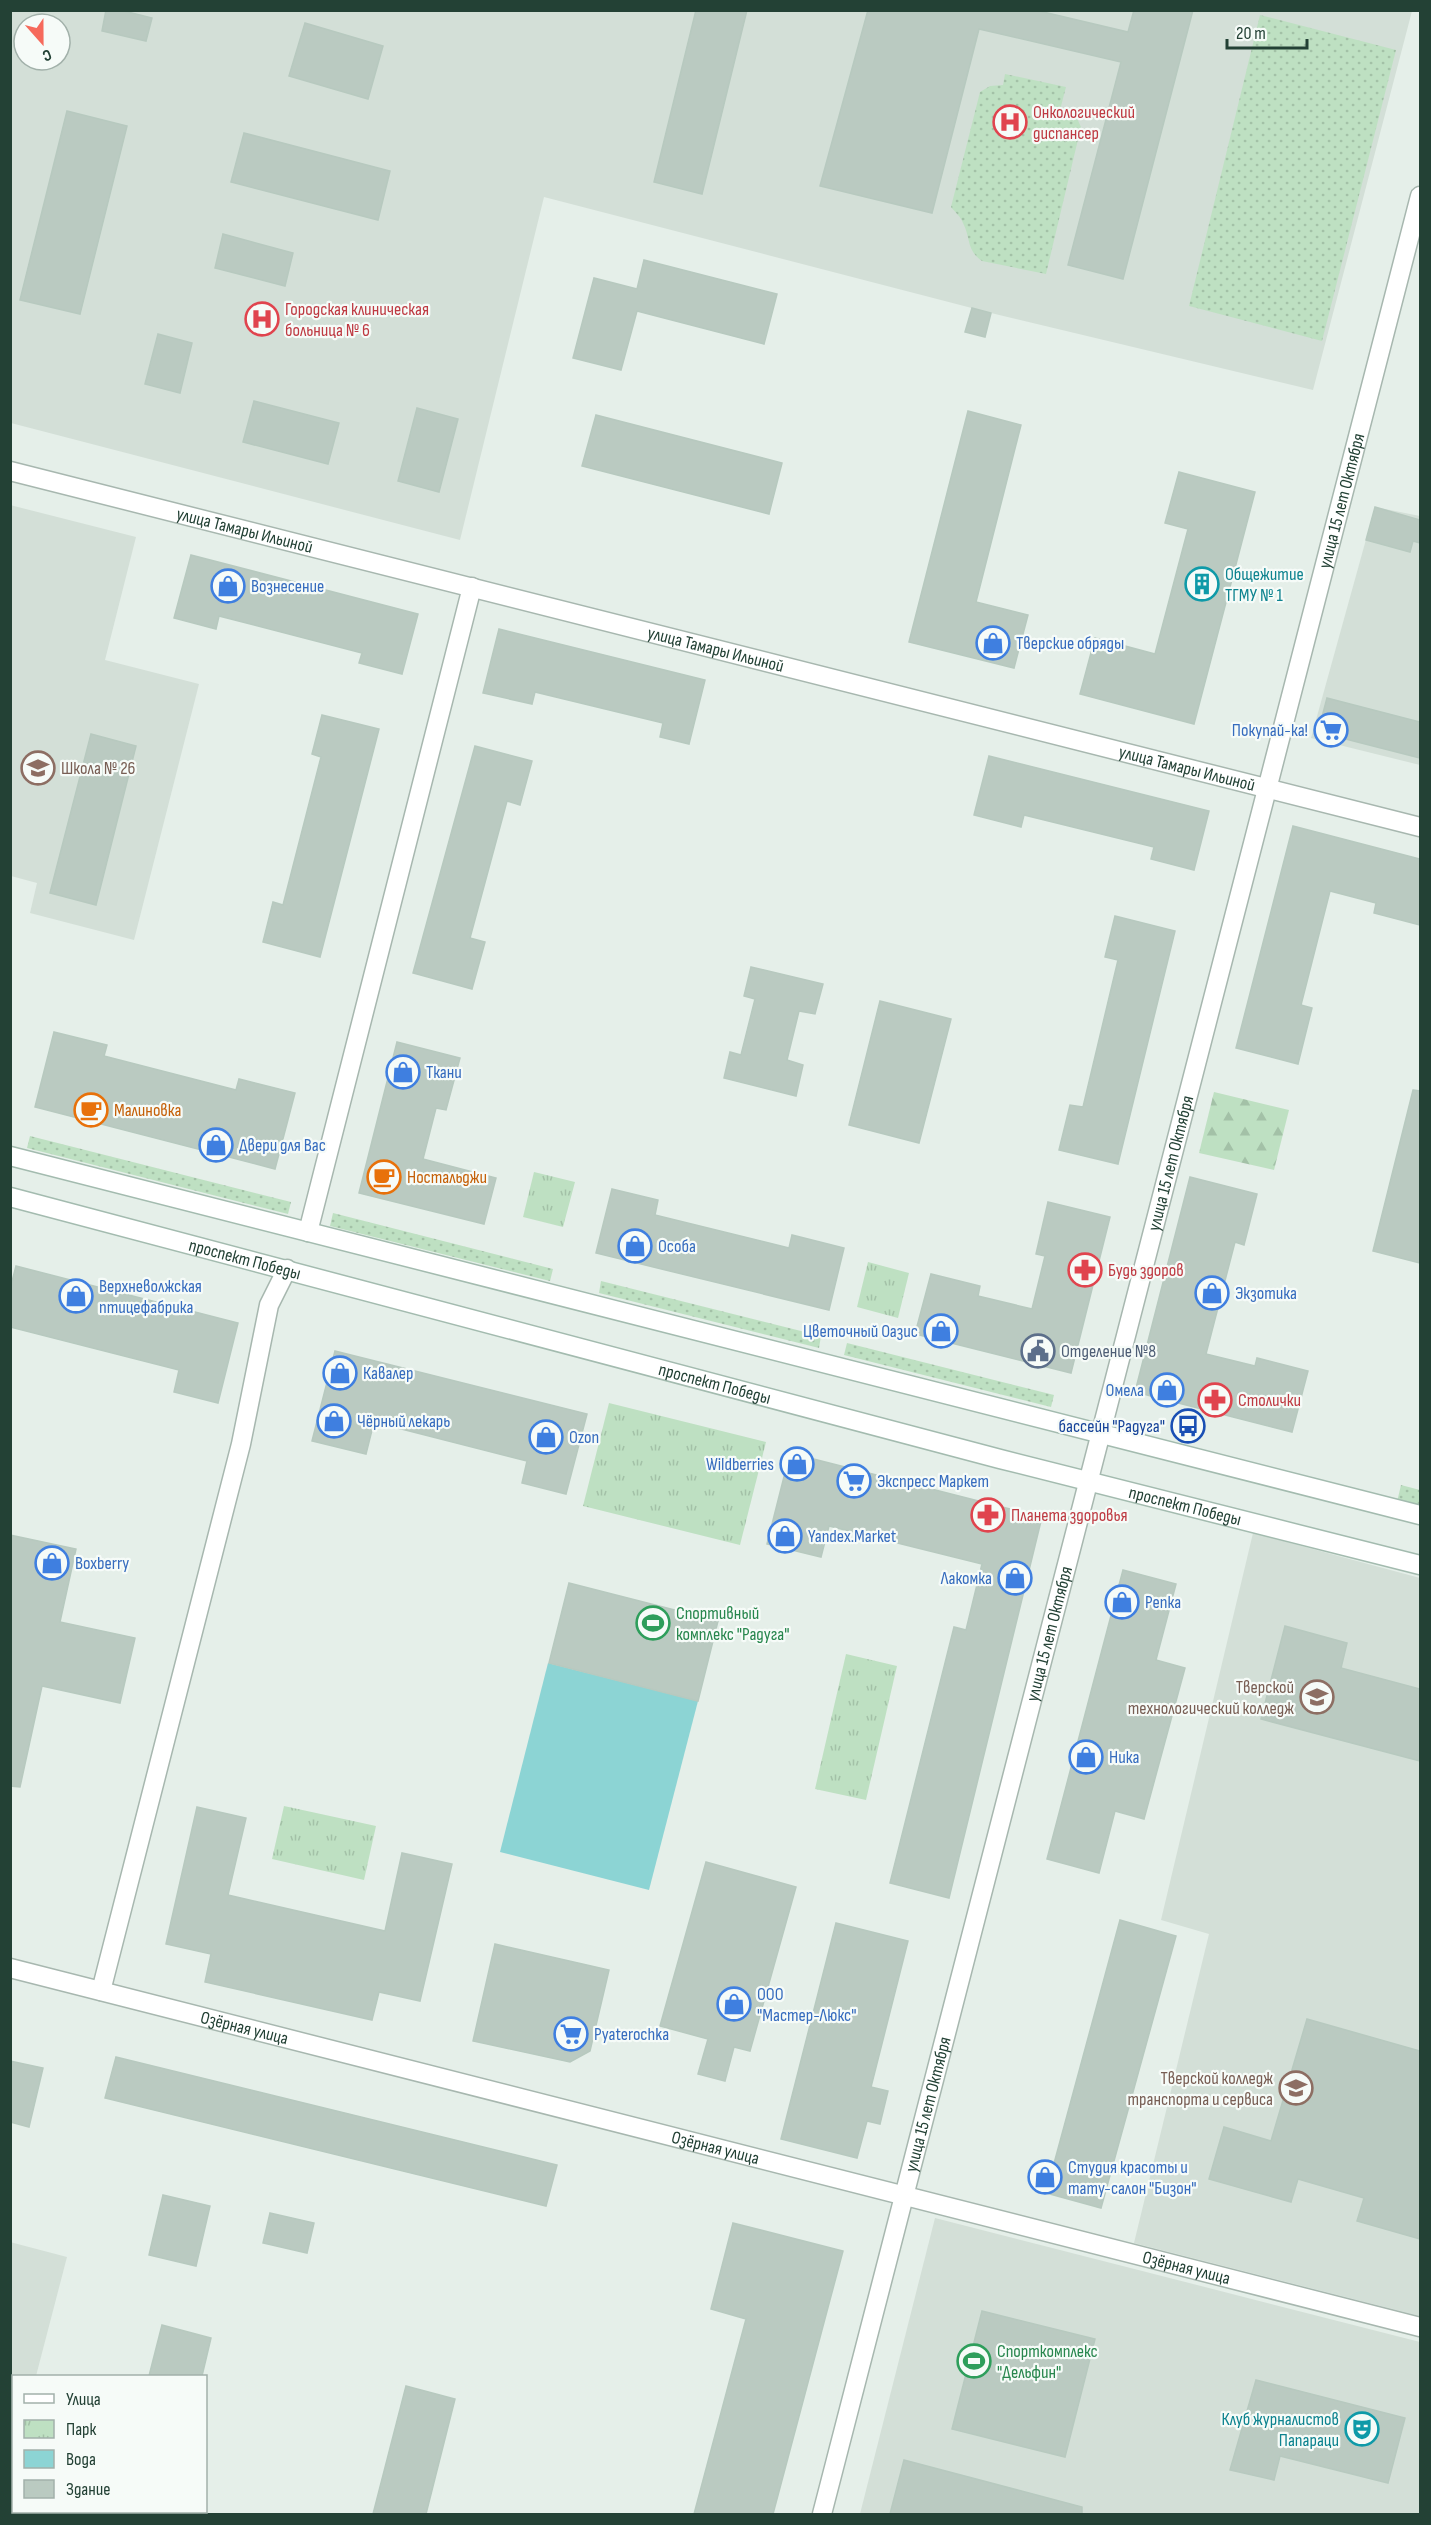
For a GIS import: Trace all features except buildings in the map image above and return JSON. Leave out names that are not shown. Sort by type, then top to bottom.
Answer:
[{"type":"street","name":"улица 15 лет Октября","points":[[822,2514],[1420,196]]},
{"type":"street","name":"улица Тамары Ильиной","points":[[10,471],[1420,827]]},
{"type":"street","points":[[308,1232],[472,587]]},
{"type":"street","points":[[10,1156],[1420,1515]]},
{"type":"street","name":"проспект Победы","points":[[10,1197],[979,1454],[1090,1480],[1420,1565]]},
{"type":"street","points":[[101,1991],[241,1444],[269,1305],[287,1269]]},
{"type":"street","name":"Озёрная улица","points":[[10,1968],[1420,2327]]},
{"type":"shaded area","points":[[10,11],[1412,11],[1313,390],[991,313],[544,197],[460,540],[11,423]]},
{"type":"shaded area","points":[[10,505],[136,537],[105,660],[199,684],[134,940],[30,913],[37,883],[11,876]]},
{"type":"shaded area","points":[[1375,507],[1420,516],[1420,765],[1311,738]]},
{"type":"shaded area","name":"Тверской колледж транспорта и сервиса","points":[[1253,1533],[1420,1578],[1420,2316],[1134,2243],[1209,1934],[1161,1920]]},
{"type":"shaded area","points":[[935,2218],[1420,2342],[1420,2514],[860,2514]]},
{"type":"shaded area","points":[[10,2242],[67,2257],[36,2375],[12,2375],[12,2419],[10,2418]]},
{"type":"green space","points":[[1260,15],[1396,50],[1322,341],[1189,306]]},
{"type":"green space","points":[[1005,74],[1066,87],[1060,110],[1075,114],[1081,127],[1046,274],[982,261],[973,253],[962,221],[951,207],[980,92],[990,86],[1003,85]]},
{"type":"green space","points":[[1214,1092],[1289,1110],[1274,1170],[1199,1153]]},
{"type":"green space","points":[[30,1136],[291,1202],[288,1214],[27,1148]]},
{"type":"green space","points":[[534,1172],[575,1182],[563,1227],[523,1217]]},
{"type":"green space","points":[[333,1213],[553,1269],[550,1281],[330,1226]]},
{"type":"green space","points":[[868,1262],[909,1273],[898,1318],[857,1307]]},
{"type":"green space","points":[[601,1281],[821,1336],[819,1348],[599,1293]]},
{"type":"green space","points":[[847,1343],[1054,1395],[1051,1407],[844,1355]]},
{"type":"green space","points":[[609,1403],[766,1442],[740,1545],[583,1506]]},
{"type":"green space","points":[[1401,1485],[1420,1490],[1420,1508],[1397,1502]]},
{"type":"green space","points":[[846,1654],[897,1666],[866,1800],[815,1789]]},
{"type":"green space","points":[[284,1806],[376,1826],[364,1880],[272,1859]]},
{"type":"water","points":[[548,1663],[698,1701],[649,1890],[500,1852]]},
{"type":"place","name":"Онкологический диспансер","points":[[1010,122]]},
{"type":"place","name":"Городская клиническая больница № 6","points":[[262,319]]},
{"type":"place","name":"Общежитие ТГМУ № 1","points":[[1202,584]]},
{"type":"place","name":"Вознесение","points":[[228,586]]},
{"type":"place","name":"Тверские обряды","points":[[993,643]]},
{"type":"place","name":"Покупай-ка!","points":[[1331,730]]},
{"type":"place","name":"Школа № 26","points":[[38,768]]},
{"type":"place","name":"Ткани","points":[[403,1072]]},
{"type":"place","name":"Малиновка","points":[[91,1110]]},
{"type":"place","name":"Двери для Вас","points":[[216,1145]]},
{"type":"place","name":"Ностальджи","points":[[384,1177]]},
{"type":"place","name":"Особа","points":[[635,1246]]},
{"type":"place","name":"Будь здоров","points":[[1085,1270]]},
{"type":"place","name":"Экзотика","points":[[1212,1293]]},
{"type":"place","name":"Верхневолжская птицефабрика","points":[[76,1296]]},
{"type":"place","name":"Цветочный Оазис","points":[[941,1331]]},
{"type":"place","name":"Отделение №8","points":[[1038,1351]]},
{"type":"place","name":"Кавалер","points":[[340,1373]]},
{"type":"place","name":"Омела","points":[[1167,1390]]},
{"type":"place","name":"Столички","points":[[1215,1400]]},
{"type":"place","name":"Чёрный лекарь","points":[[334,1421]]},
{"type":"place","name":"бассейн \"Радуга\"","points":[[1188,1426]]},
{"type":"place","name":"Ozon","points":[[546,1437]]},
{"type":"place","name":"Wildberries","points":[[797,1464]]},
{"type":"place","name":"Экспресс Маркет","points":[[854,1481]]},
{"type":"place","name":"Планета здоровья","points":[[988,1515]]},
{"type":"place","name":"Yandex.Market","points":[[785,1536]]},
{"type":"place","name":"Boxberry","points":[[52,1563]]},
{"type":"place","name":"Лакомка","points":[[1015,1578]]},
{"type":"place","name":"Репка","points":[[1122,1602]]},
{"type":"place","name":"Спортивный комплекс \"Радуга\"","points":[[653,1623]]},
{"type":"place","name":"Тверской технологический колледж","points":[[1317,1697]]},
{"type":"place","name":"Ника","points":[[1086,1757]]},
{"type":"place","name":"ООО \"Мастер-Люкс\"","points":[[734,2004]]},
{"type":"place","name":"Pyaterochka","points":[[571,2034]]},
{"type":"place","name":"Тверской колледж транспорта и сервиса","points":[[1296,2088]]},
{"type":"place","name":"Студия красоты и тату-салон \"Бизон\"","points":[[1045,2177]]},
{"type":"place","name":"Спорткомплекс \"Дельфин\"","points":[[974,2361]]},
{"type":"place","name":"Клуб журналистов Папараци","points":[[1362,2429]]}]
